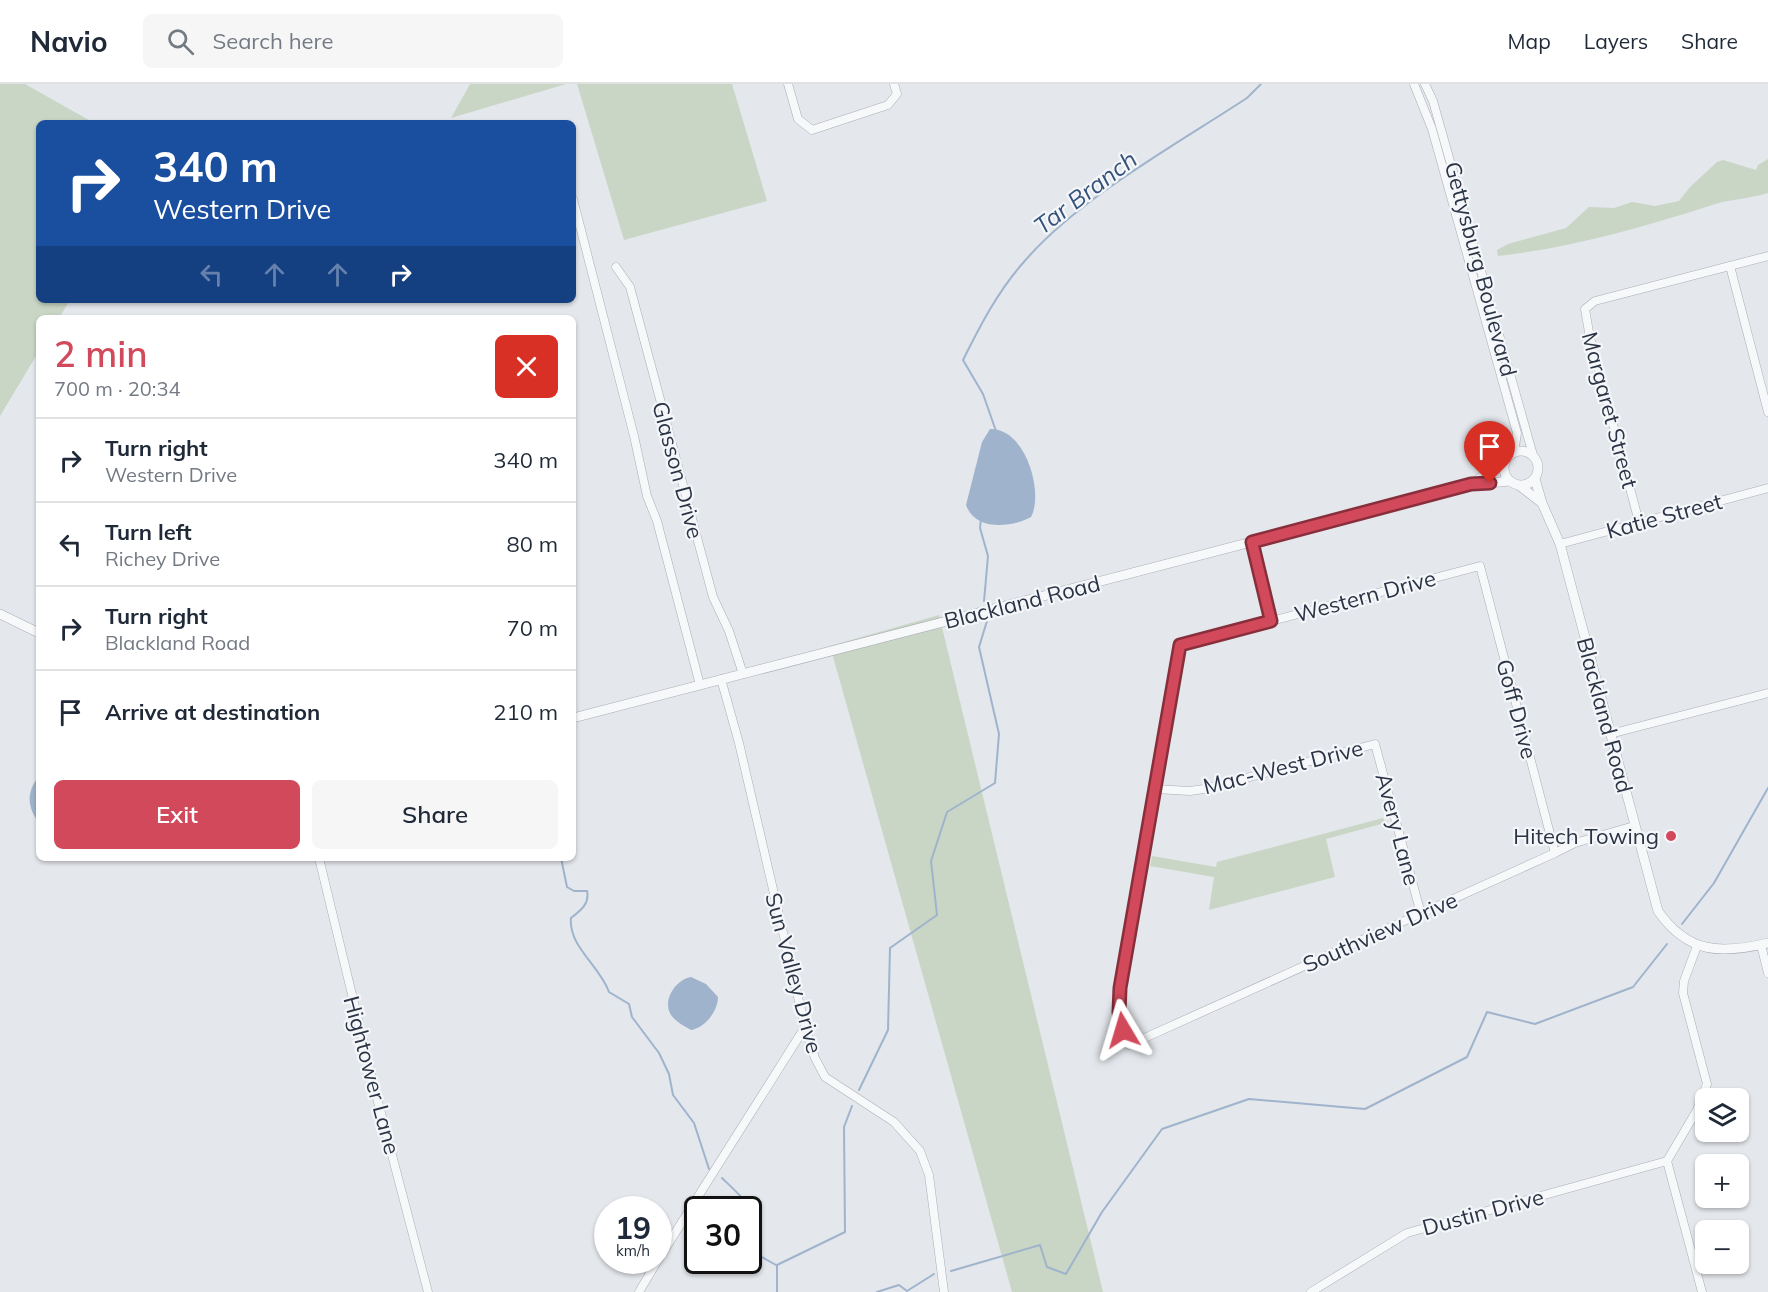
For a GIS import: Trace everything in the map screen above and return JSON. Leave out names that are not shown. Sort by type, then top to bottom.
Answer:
[{"type":"street","points":[[788,84],[798,119],[812,130],[888,105],[897,94],[894,84]]},
{"type":"street","name":"Gettysburg Boulevard","points":[[1414,84],[1438,152],[1517,433],[1514,453]]},
{"type":"street","name":"Gettysburg Boulevard","points":[[1425,84],[1466,210],[1533,455]]},
{"type":"street","points":[[1438,152],[1448,149]]},
{"type":"street","points":[[1454,213],[1466,210]]},
{"type":"street","points":[[576,211],[634,436],[646,496],[657,521],[700,685]]},
{"type":"street","name":"Margaret Street","points":[[1639,522],[1590,338],[1586,309],[1595,301],[1768,256]]},
{"type":"street","points":[[1730,266],[1768,412]]},
{"type":"street","name":"Glasson Drive","points":[[616,267],[630,287],[712,597],[729,632],[743,674]]},
{"type":"street","points":[[1522,451],[1533,455],[1538,465],[1535,479],[1520,486],[1509,481],[1504,474],[1505,461],[1514,453],[1522,451]]},
{"type":"street","name":"Blackland Road","points":[[1471,484],[1505,461]]},
{"type":"street","name":"Blackland Road","points":[[1535,479],[1542,503],[1560,544],[1658,911],[1672,928],[1697,946],[1731,950],[1764,944]]},
{"type":"street","name":"Blackland Road","points":[[576,717],[1471,484],[1509,481]]},
{"type":"street","name":"Blackland Road","points":[[1520,486],[1542,503]]},
{"type":"street","name":"Katie Street","points":[[1560,544],[1768,488]]},
{"type":"street","points":[[1252,542],[1271,621]]},
{"type":"street","name":"Western Drive","points":[[1155,789],[1180,645],[1480,566]]},
{"type":"street","name":"Goff Drive","points":[[1480,566],[1555,852]]},
{"type":"street","points":[[0,614],[36,632]]},
{"type":"street","name":"Sun Valley Drive","points":[[721,680],[739,743],[805,1027],[815,1058],[825,1077],[894,1122],[923,1157],[931,1186],[944,1292]]},
{"type":"street","points":[[1610,734],[1768,693]]},
{"type":"street","name":"Mac-West Drive","points":[[1155,789],[1204,789],[1375,744]]},
{"type":"street","name":"Avery Lane","points":[[1375,744],[1421,914]]},
{"type":"street","name":"Southview Drive","points":[[1155,789],[1120,988],[1119,1012],[1129,1045],[1575,843],[1634,826]]},
{"type":"street","name":"Hightower Lane","points":[[320,861],[374,1087],[428,1292]]},
{"type":"street","points":[[1764,944],[1768,973]]},
{"type":"street","points":[[1697,946],[1684,981],[1683,993],[1707,1084],[1697,1110],[1668,1161],[1702,1292]]},
{"type":"street","points":[[672,1238],[805,1027]]},
{"type":"street","name":"Dustin Drive","points":[[1311,1292],[1407,1233],[1668,1161]]},
{"type":"street","points":[[639,1292],[650,1274]]},
{"type":"green space","points":[[0,84],[25,84],[89,120],[36,120],[36,303],[68,303],[61,315],[36,315],[36,356],[0,416]]},
{"type":"green space","points":[[470,84],[566,84],[451,118]]},
{"type":"green space","points":[[577,84],[732,84],[767,201],[624,240]]},
{"type":"green space","points":[[1768,159],[1768,193],[1731,200],[1578,242],[1498,256],[1497,250],[1508,244],[1566,228],[1589,207],[1614,208],[1632,202],[1655,206],[1679,201],[1690,187],[1717,162],[1723,160],[1756,170],[1758,165]]},
{"type":"green space","points":[[939,615],[1103,1292],[1012,1292],[830,646]]},
{"type":"green space","points":[[1383,818],[1385,823],[1326,839],[1335,877],[1209,910],[1214,877],[1150,866],[1152,856],[1216,867],[1217,862]]},
{"type":"water","points":[[990,429],[1003,432],[1013,439],[1029,464],[1035,493],[1034,506],[1031,517],[1023,521],[1004,525],[985,523],[977,519],[966,505],[982,442]]},
{"type":"water","points":[[36,780],[36,818],[30,805],[30,794]]},
{"type":"water","points":[[691,977],[706,984],[718,997],[716,1008],[710,1018],[701,1026],[691,1030],[671,1015],[668,1004],[675,987]]},
{"type":"waterway","name":"Tar Branch","points":[[996,431],[983,394],[963,360],[1005,285],[1045,239],[1099,195],[1247,98],[1261,84]]},
{"type":"waterway","name":"Tar Branch","points":[[981,519],[980,528],[988,556],[984,601]]},
{"type":"waterway","name":"Tar Branch","points":[[859,1090],[888,1030],[890,948],[937,915],[931,861],[947,812],[995,783],[999,734],[979,647],[987,621]]},
{"type":"waterway","points":[[1682,924],[1714,883],[1768,788]]},
{"type":"waterway","points":[[562,861],[567,887],[574,891],[587,891],[588,896],[581,910],[571,918],[574,938],[599,973],[609,992],[629,1004],[632,1017],[659,1053],[669,1074],[673,1095],[694,1123],[709,1169]]},
{"type":"waterway","points":[[951,1271],[1040,1245],[1047,1267],[1066,1274],[1102,1212],[1162,1129],[1249,1099],[1365,1109],[1467,1057],[1487,1012],[1535,1024],[1633,987],[1667,944]]},
{"type":"waterway","name":"Tar Branch","points":[[777,1292],[777,1265],[845,1232],[844,1127],[852,1106]]},
{"type":"waterway","points":[[722,1178],[752,1211],[758,1229],[758,1255],[776,1265]]},
{"type":"waterway","points":[[877,1292],[899,1285],[907,1291],[934,1274]]},
{"type":"place","name":"Hitech Towing","points":[[1671,836]]},
{"type":"route","points":[[1123,1030],[1119,1012],[1120,988],[1180,645],[1271,621],[1252,542],[1471,484],[1490,483]]}]
